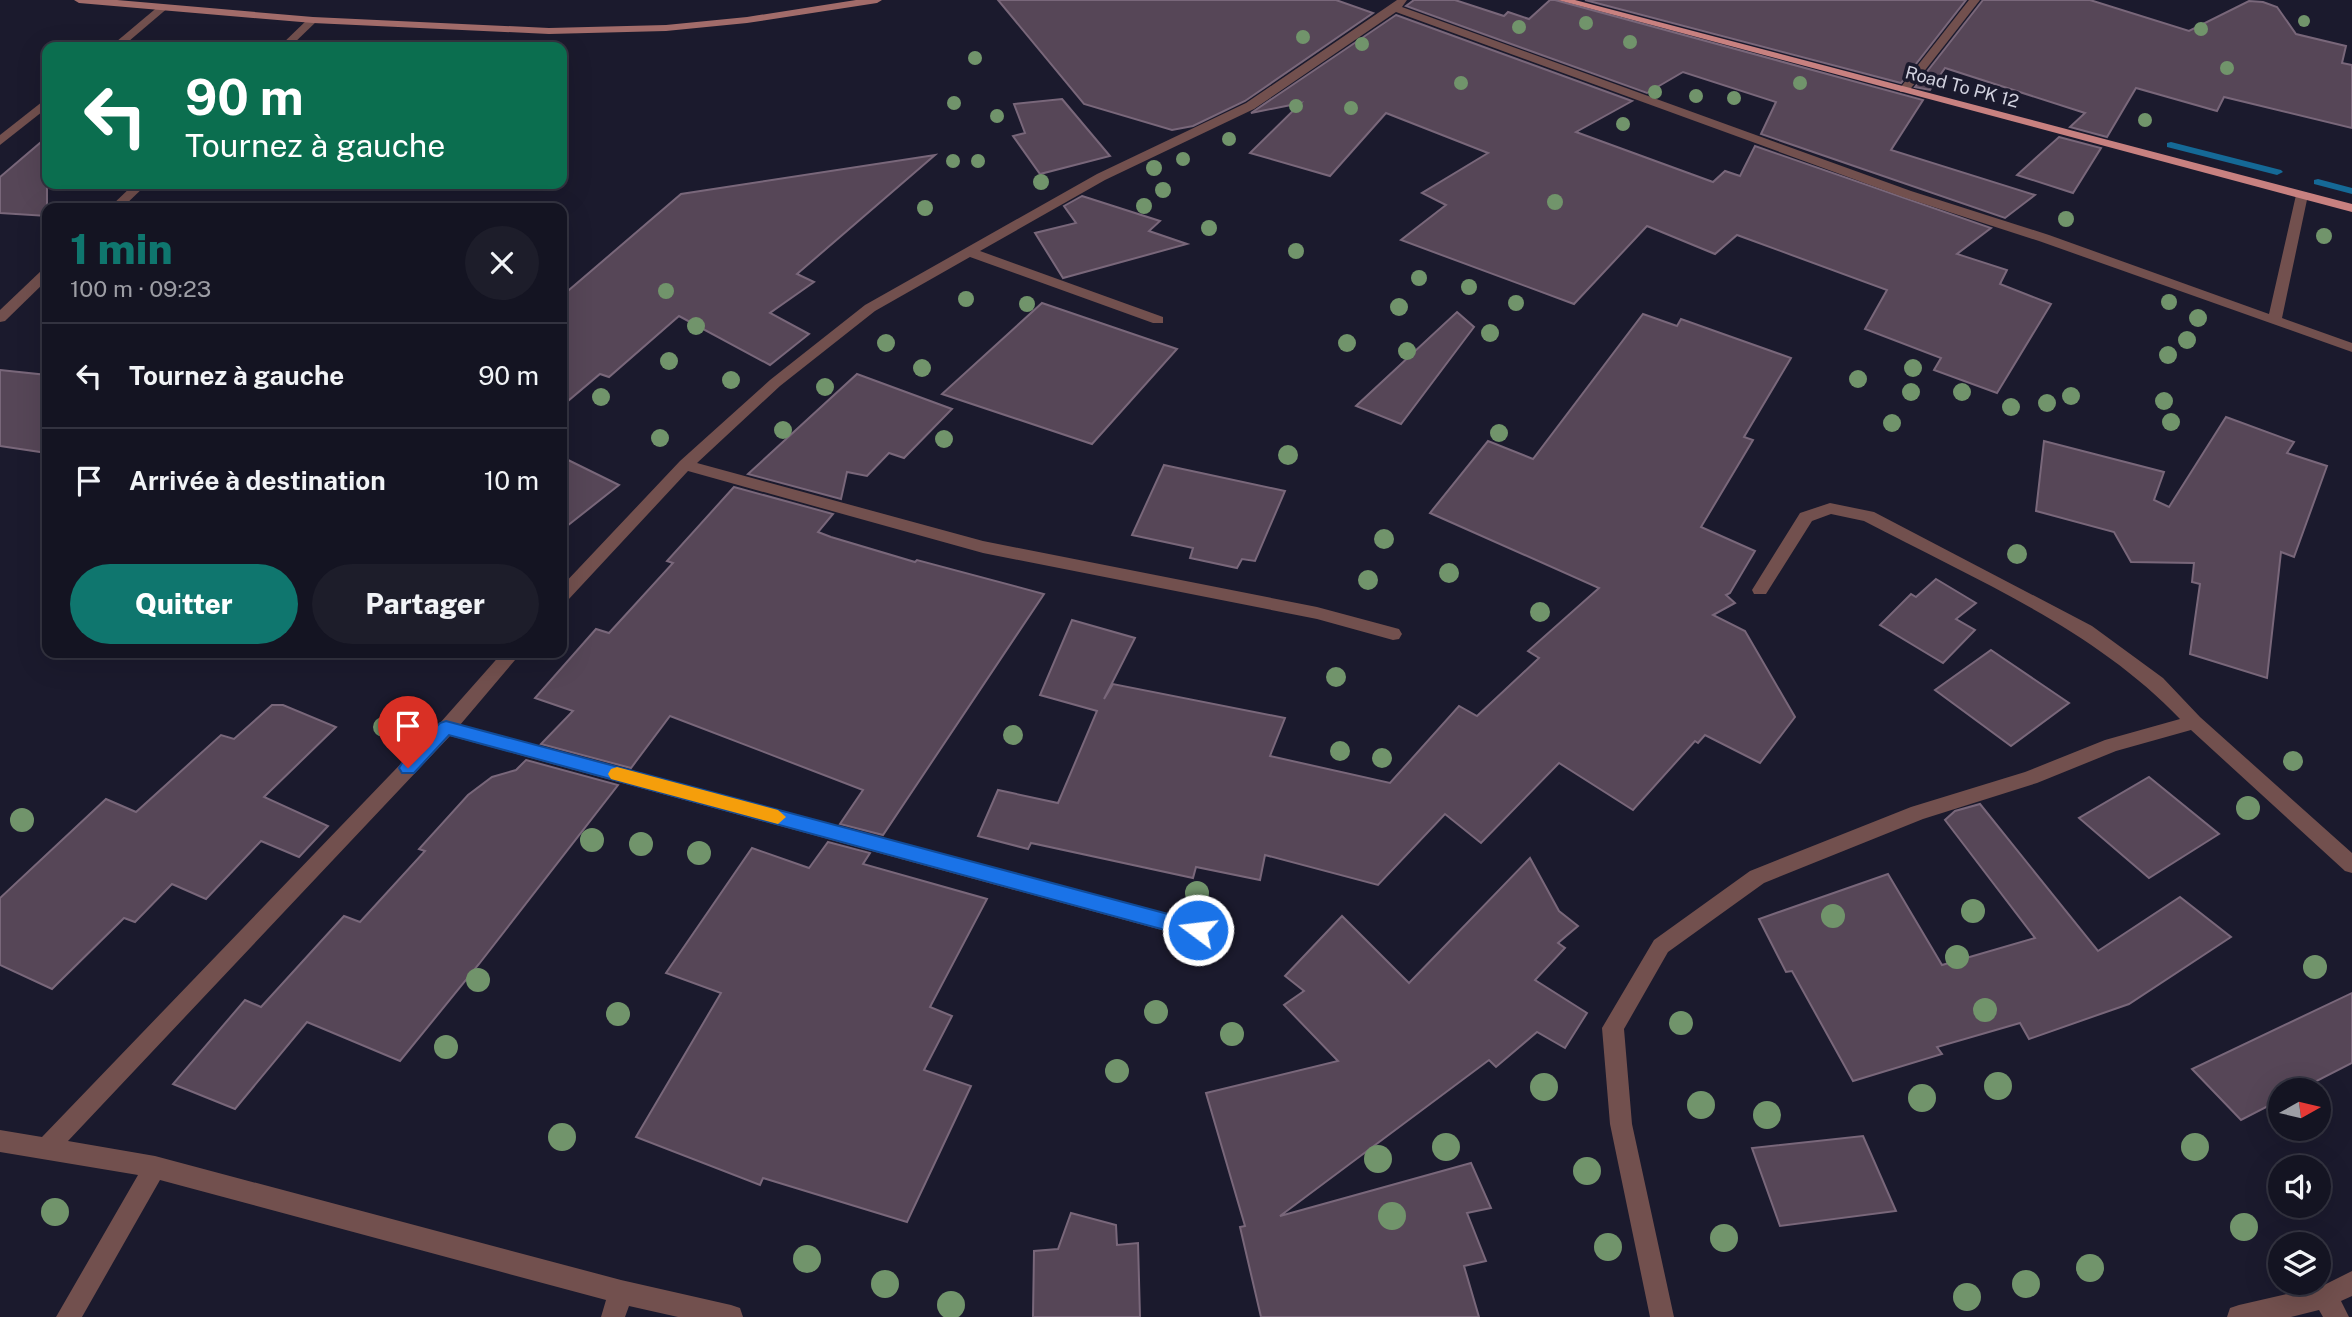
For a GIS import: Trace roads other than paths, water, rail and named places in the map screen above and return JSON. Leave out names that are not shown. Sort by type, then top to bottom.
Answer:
[{"type":"main road","points":[[79,0],[313,20],[549,31],[666,28],[747,20],[877,0]]},
{"type":"main road","name":"Road To PK 12","points":[[1563,0],[2352,208]]},
{"type":"street","points":[[1904,90],[1975,0]]},
{"type":"street","points":[[567,591],[685,465],[775,383],[870,308],[1101,177],[1250,107],[1399,4],[1907,194],[2044,238],[2352,348]]},
{"type":"street","points":[[121,42],[164,7]]},
{"type":"street","points":[[289,42],[313,20]]},
{"type":"street","points":[[0,141],[42,106]]},
{"type":"street","points":[[120,203],[136,189]]},
{"type":"street","points":[[2276,320],[2302,195]]},
{"type":"street","points":[[967,251],[1158,320]]},
{"type":"street","points":[[0,318],[42,278]]},
{"type":"street","points":[[685,465],[983,547],[1317,613],[1393,634]]},
{"type":"street","points":[[1760,590],[1806,517],[1830,508],[1868,516],[2086,631],[2157,683],[2194,722],[2352,865]]},
{"type":"street","points":[[48,1147],[446,728],[508,658]]},
{"type":"street","points":[[1662,1317],[1621,1124],[1613,1028],[1661,946],[1757,877],[1918,813],[2030,778],[2112,744],[2194,722]]},
{"type":"street","points":[[446,728],[1198,930]]},
{"type":"street","points":[[0,1141],[155,1167],[621,1292],[731,1317]]},
{"type":"street","points":[[68,1317],[155,1167]]},
{"type":"street","points":[[2239,1317],[2331,1307],[2352,1283]]},
{"type":"street","points":[[613,1317],[621,1292]]},
{"type":"waterway","points":[[2171,145],[2277,172]]},
{"type":"waterway","points":[[2318,182],[2352,191]]}]
